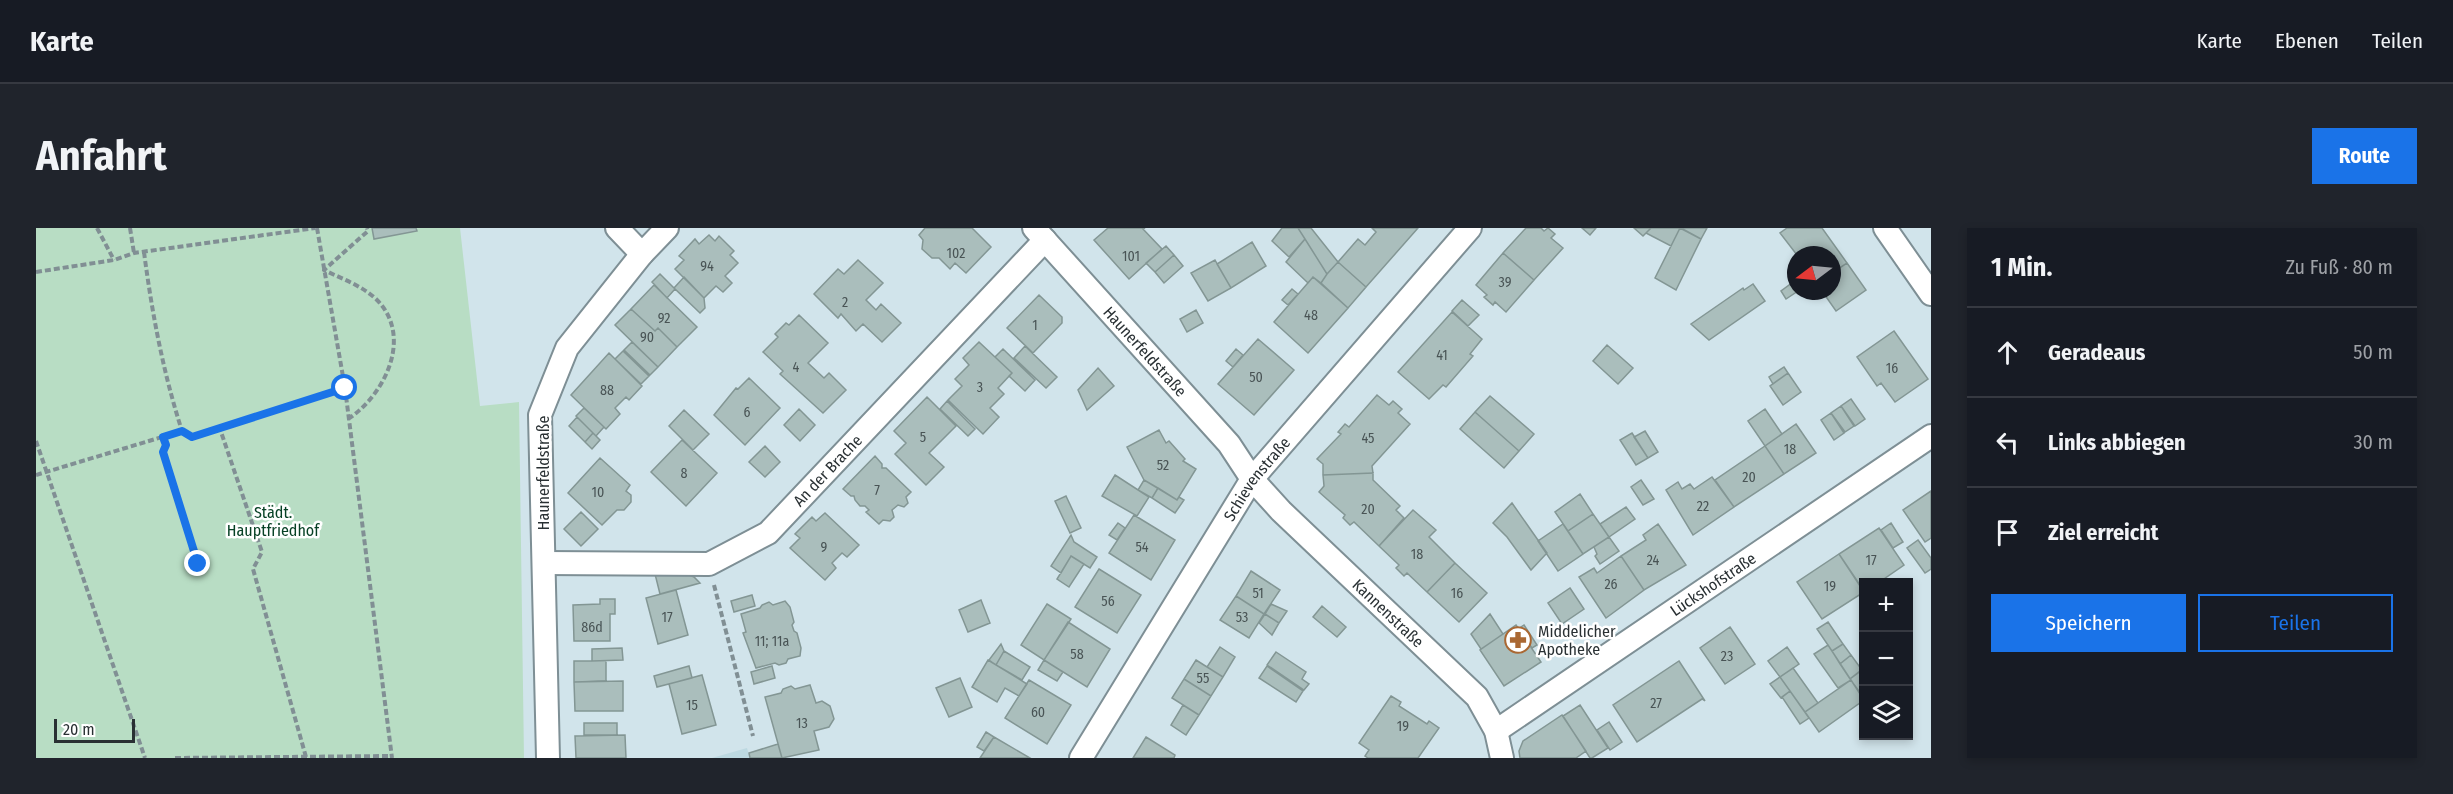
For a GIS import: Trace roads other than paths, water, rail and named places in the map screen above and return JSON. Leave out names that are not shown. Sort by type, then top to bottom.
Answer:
[{"type":"street","points":[[617,228],[642,254]]},
{"type":"street","name":"Haunerfeldstraße","points":[[548,758],[540,415],[567,348],[642,254],[667,228]]},
{"type":"street","name":"Schievenstraße","points":[[1081,758],[1252,479],[1470,228]]},
{"type":"street","points":[[1885,228],[1931,294]]},
{"type":"street","name":"Haunerfeldstraße","points":[[1040,234],[1229,444],[1252,479]]},
{"type":"street","name":"An der Brache","points":[[544,563],[709,564],[768,533],[1040,234]]},
{"type":"street","name":"Lückshofstraße","points":[[1496,731],[1931,436]]},
{"type":"street","name":"Kannenstraße","points":[[1252,479],[1281,511],[1477,697],[1496,731],[1502,758]]},
{"type":"place","name":"Middelicher Apotheke","points":[[1518,640]]},
{"type":"park label","name":"Städt. Hauptfriedhof","points":[[273,521]]}]
